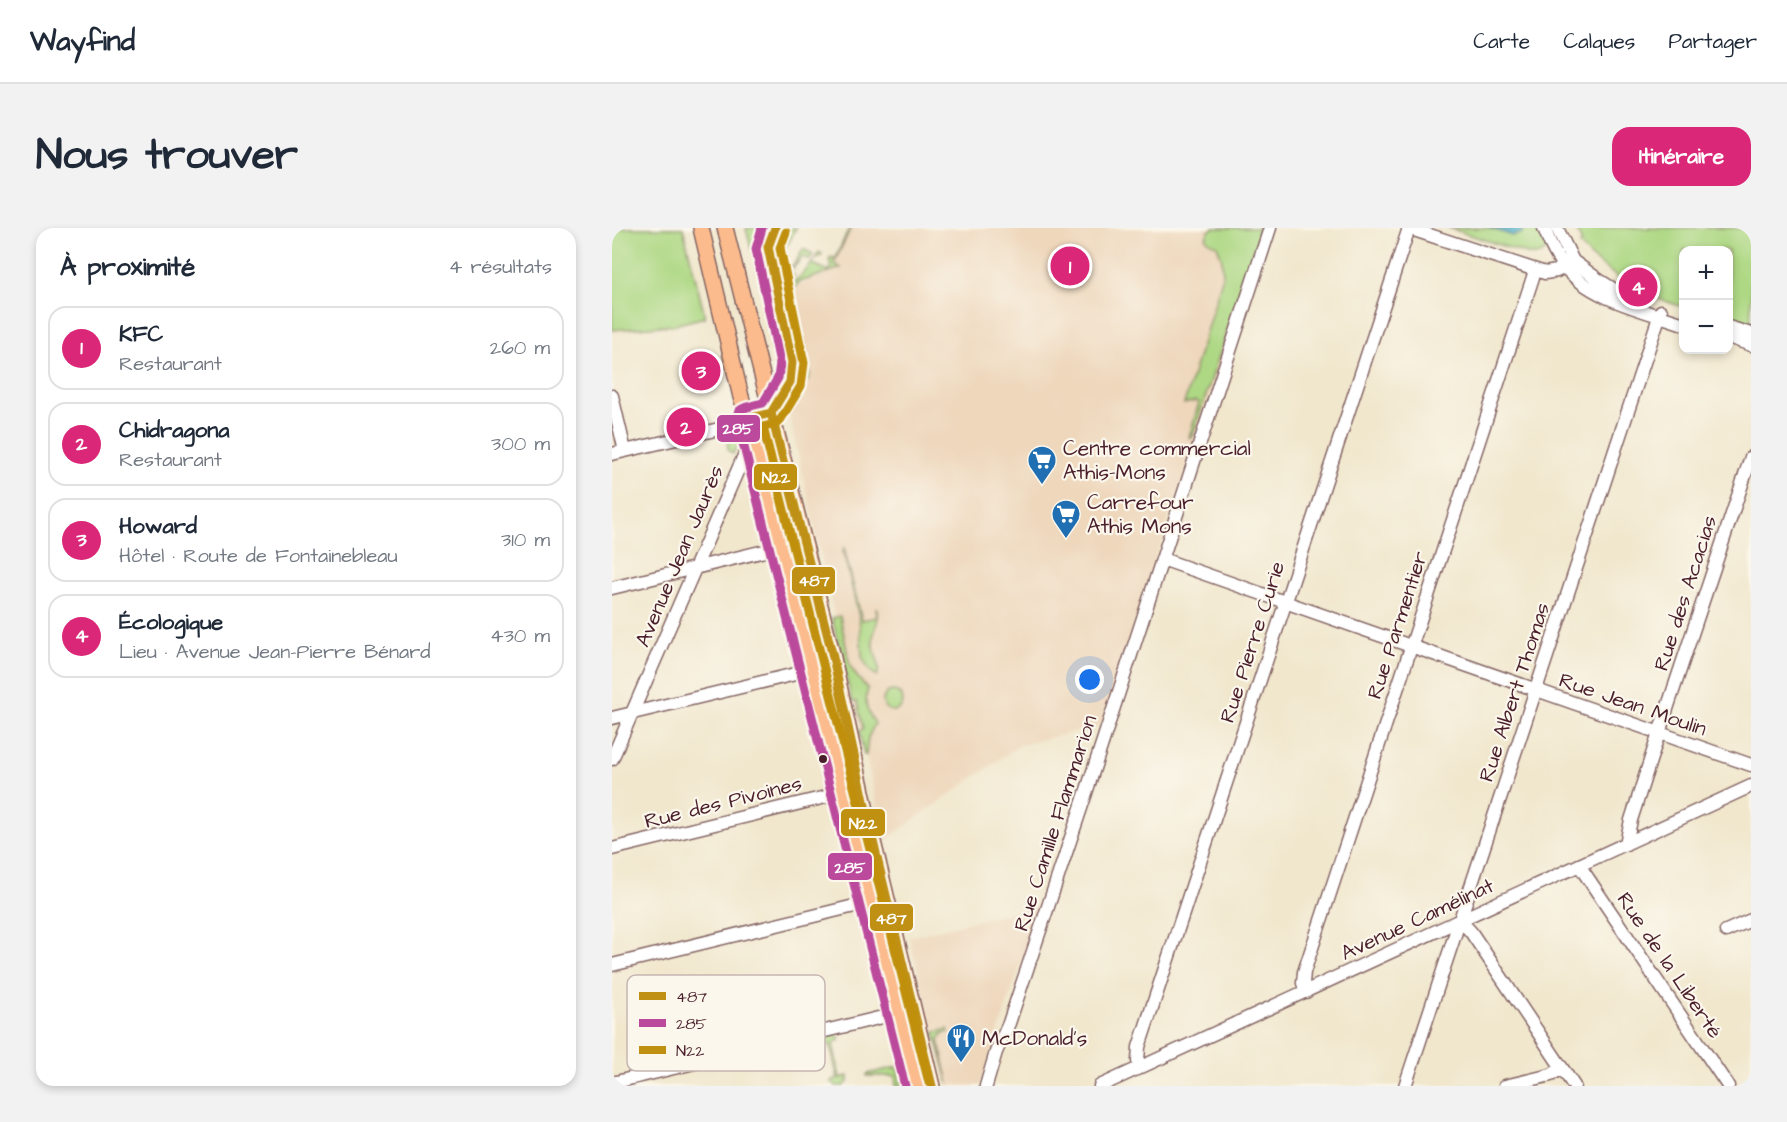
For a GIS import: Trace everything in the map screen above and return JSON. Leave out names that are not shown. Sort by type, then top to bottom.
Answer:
[{"type":"main road","points":[[701,228],[915,1083]]},
{"type":"main road","points":[[725,228],[832,653],[871,834],[932,1086]]},
{"type":"street","name":"Rue Camille Flammarion","points":[[986,1086],[1082,807],[1270,228]]},
{"type":"street","points":[[1408,228],[1534,271],[1551,273],[1569,263]]},
{"type":"street","name":"Rue Pierre Curie","points":[[1141,1067],[1138,1061],[1139,1047],[1408,228]]},
{"type":"street","points":[[1544,228],[1553,250],[1569,263],[1584,284],[1608,298],[1679,316]]},
{"type":"street","points":[[1557,228],[1569,263]]},
{"type":"street","name":"Rue Parmentier","points":[[1306,992],[1304,972],[1534,271]]},
{"type":"street","points":[[1660,313],[1679,322]]},
{"type":"street","name":"Rue Albert Thomas","points":[[1405,1086],[1660,313]]},
{"type":"street","points":[[1733,329],[1751,334]]},
{"type":"street","points":[[1733,339],[1751,345]]},
{"type":"street","points":[[612,396],[626,451]]},
{"type":"street","points":[[612,454],[732,426],[747,419],[771,413]]},
{"type":"street","points":[[753,435],[776,430]]},
{"type":"street","name":"Avenue Jean Jaurès","points":[[612,759],[753,435]]},
{"type":"street","name":"Rue des Acacias","points":[[1626,844],[1631,820],[1659,733],[1751,457]]},
{"type":"street","points":[[612,588],[782,547]]},
{"type":"street","name":"Rue Jean Moulin","points":[[1162,559],[1751,765]]},
{"type":"street","points":[[612,718],[812,670]]},
{"type":"street","name":"Avenue Camélinat","points":[[1100,1086],[1751,786]]},
{"type":"street","name":"Rue des Pivoines","points":[[612,849],[842,793]]},
{"type":"street","name":"Rue de la Liberté","points":[[1579,865],[1728,1086]]},
{"type":"street","points":[[612,965],[871,902]]},
{"type":"street","points":[[1460,920],[1471,932],[1574,1086]]},
{"type":"street","points":[[1726,931],[1751,920]]},
{"type":"street","points":[[825,1032],[899,1014]]},
{"type":"street","points":[[1505,1086],[1551,1075],[1562,1068]]},
{"type":"street","points":[[612,1083],[662,1071]]},
{"type":"shaded area","points":[[849,228],[1265,228],[1101,725],[1020,745],[885,840],[788,409],[786,291],[828,273]]},
{"type":"shaded area","points":[[1041,905],[980,1086],[947,1086],[909,937]]},
{"type":"green space","points":[[612,228],[683,228],[705,317],[674,325],[612,330]]},
{"type":"green space","points":[[746,228],[759,228],[767,232],[760,250],[751,249]]},
{"type":"green space","points":[[783,228],[796,228],[788,244],[781,245],[778,240]]},
{"type":"green space","points":[[851,228],[834,263],[841,268],[800,282],[788,296],[787,306],[800,358],[810,371],[809,380],[804,382],[799,380],[799,357],[781,288],[798,279],[815,259],[813,264],[829,271],[831,267],[829,260],[831,257],[835,259]]},
{"type":"green space","points":[[1213,228],[1261,228],[1192,438],[1189,438],[1199,402],[1184,404],[1223,276],[1222,260],[1217,245],[1206,238],[1208,232]]},
{"type":"green space","points":[[1449,228],[1538,228],[1547,250],[1538,255],[1530,255]]},
{"type":"green space","points":[[1575,228],[1751,228],[1751,323],[1733,318],[1733,246],[1679,246],[1679,306],[1641,293],[1642,286],[1635,283],[1631,287],[1593,259],[1580,245],[1582,242]]},
{"type":"green space","points":[[803,249],[813,254],[809,260],[804,256],[790,271],[794,276],[783,283],[784,275],[796,262]]},
{"type":"green space","points":[[770,291],[785,353],[783,378],[763,293]]},
{"type":"green space","points":[[735,436],[740,442],[733,454],[728,450],[727,438]]},
{"type":"green space","points":[[844,548],[862,620],[877,617],[876,608],[878,609],[878,617],[873,638],[878,664],[877,676],[869,670],[862,657],[859,617]]},
{"type":"green space","points":[[840,616],[850,666],[868,689],[867,706],[875,723],[868,738],[866,755],[864,755],[859,731],[863,729],[857,702],[852,701],[832,618]]},
{"type":"green space","points":[[893,691],[900,694],[903,701],[900,708],[893,711],[886,708],[883,701],[886,694]]},
{"type":"green space","points":[[948,1029],[949,1032],[942,1034],[939,1040],[949,1084],[935,1034],[932,1033]]},
{"type":"green space","points":[[838,1034],[840,1040],[833,1044],[840,1078],[848,1076],[848,1082],[844,1086],[836,1086],[831,1081],[838,1078],[830,1044],[825,1045],[825,1037]]},
{"type":"green space","points":[[897,1067],[902,1086],[896,1086],[895,1076],[867,1076],[867,1074]]},
{"type":"water","points":[[1489,228],[1522,228],[1522,233],[1513,236]]},
{"type":"transit line","name":"285","points":[[762,228],[756,249],[780,363],[778,378],[763,403],[742,409],[738,412],[737,422],[905,1086]]},
{"type":"transit line","name":"487","points":[[747,419],[771,413],[790,382],[792,362],[768,247],[775,228]]},
{"type":"transit line","name":"N22","points":[[786,232],[780,248],[804,363],[801,386],[781,419],[776,424],[763,427],[929,1083]]},
{"type":"transit line","name":"487","points":[[771,413],[832,653],[871,833],[932,1086]]},
{"type":"place","name":"KFC","points":[[1070,266]]},
{"type":"place","name":"Écologique","points":[[1638,287]]},
{"type":"place","name":"Howard","points":[[701,371]]},
{"type":"place","name":"Chidragona","points":[[686,427]]},
{"type":"place","name":"Centre commercial Athis-Mons","points":[[1042,486]]},
{"type":"place","name":"Carrefour Athis Mons","points":[[1066,540]]},
{"type":"place","name":"McDonald's","points":[[961,1064]]}]
